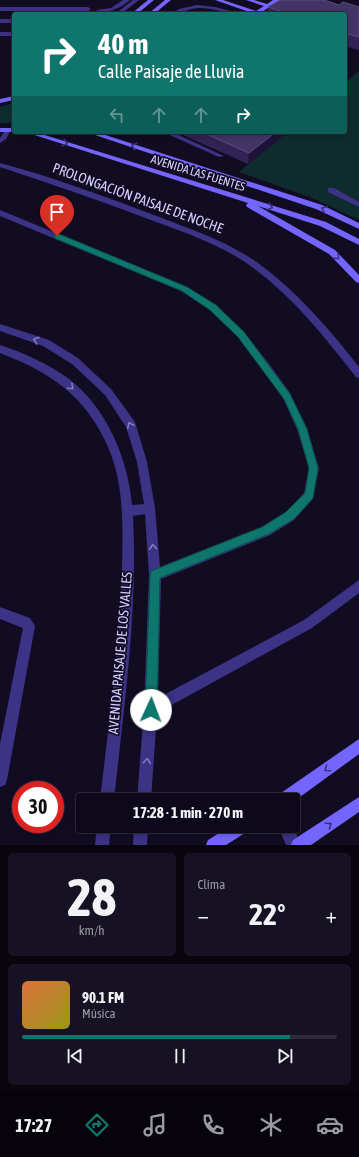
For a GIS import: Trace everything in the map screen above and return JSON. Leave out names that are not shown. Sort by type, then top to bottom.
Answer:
[{"type":"street","points":[[99,10],[112,9],[126,0]]},
{"type":"street","points":[[121,12],[136,0]]},
{"type":"street","points":[[136,12],[151,0]]},
{"type":"street","points":[[153,12],[168,0]]},
{"type":"street","points":[[218,0],[253,12]]},
{"type":"street","points":[[249,0],[268,6]]},
{"type":"street","points":[[258,12],[277,0]]},
{"type":"street","points":[[176,12],[179,8],[197,4],[232,12]]},
{"type":"street","points":[[0,9],[58,12],[88,9]]},
{"type":"street","points":[[0,21],[12,21]]},
{"type":"street","points":[[0,34],[12,34]]},
{"type":"street","points":[[0,100],[12,98]]},
{"type":"street","points":[[0,130],[11,130]]},
{"type":"street","points":[[0,141],[11,130]]},
{"type":"street","name":"AVENIDA LAS FUENTES","points":[[35,134],[324,224],[359,242]]},
{"type":"street","name":"AVENIDA LAS FUENTES","points":[[95,134],[319,207],[359,226]]},
{"type":"street","points":[[171,134],[221,156]]},
{"type":"street","name":"PROLONGACIÓN PAISAJE DE NOCHE","points":[[0,165],[110,201],[197,234],[228,248],[256,266],[288,291],[321,325],[359,374]]},
{"type":"street","points":[[330,190],[359,205]]},
{"type":"street","points":[[231,194],[332,252],[359,280]]},
{"type":"street","points":[[0,213],[184,289],[213,308],[241,334],[266,367],[287,396],[302,429],[314,468],[309,495],[290,516],[266,531],[155,575]]},
{"type":"street","name":"AVENIDA PAISAJE DE LOS VALLES","points":[[0,327],[46,343],[75,361],[108,392],[131,425],[142,462],[150,508],[155,575],[151,710],[145,793]]},
{"type":"street","name":"AVENIDA PAISAJE DE LOS VALLES","points":[[0,349],[41,365],[64,381],[84,399],[108,435],[120,466],[128,511],[128,602],[108,793]]},
{"type":"street","points":[[128,511],[150,508]]},
{"type":"street","points":[[151,710],[308,624],[359,586]]},
{"type":"street","points":[[0,613],[26,622],[29,626],[0,780]]},
{"type":"street","points":[[293,793],[359,746]]},
{"type":"street","points":[[298,845],[359,804]]},
{"type":"street","points":[[102,845],[103,833]]},
{"type":"street","points":[[140,845],[141,833]]},
{"type":"street","points":[[213,845],[232,833]]},
{"type":"street","points":[[289,833],[294,845]]},
{"type":"green space","points":[[359,71],[359,220],[312,198],[239,172],[286,134],[347,134],[347,81]]},
{"type":"green space","points":[[12,104],[12,123],[0,123],[0,107]]},
{"type":"building","points":[[280,0],[324,0],[339,5],[343,2],[359,7],[359,37],[347,34],[347,12],[282,12],[268,7]]},
{"type":"building","points":[[206,134],[273,134],[249,153]]},
{"type":"route","points":[[57,236],[184,289],[213,308],[241,334],[287,396],[302,429],[314,468],[309,495],[290,516],[266,531],[155,575],[151,710]]}]
